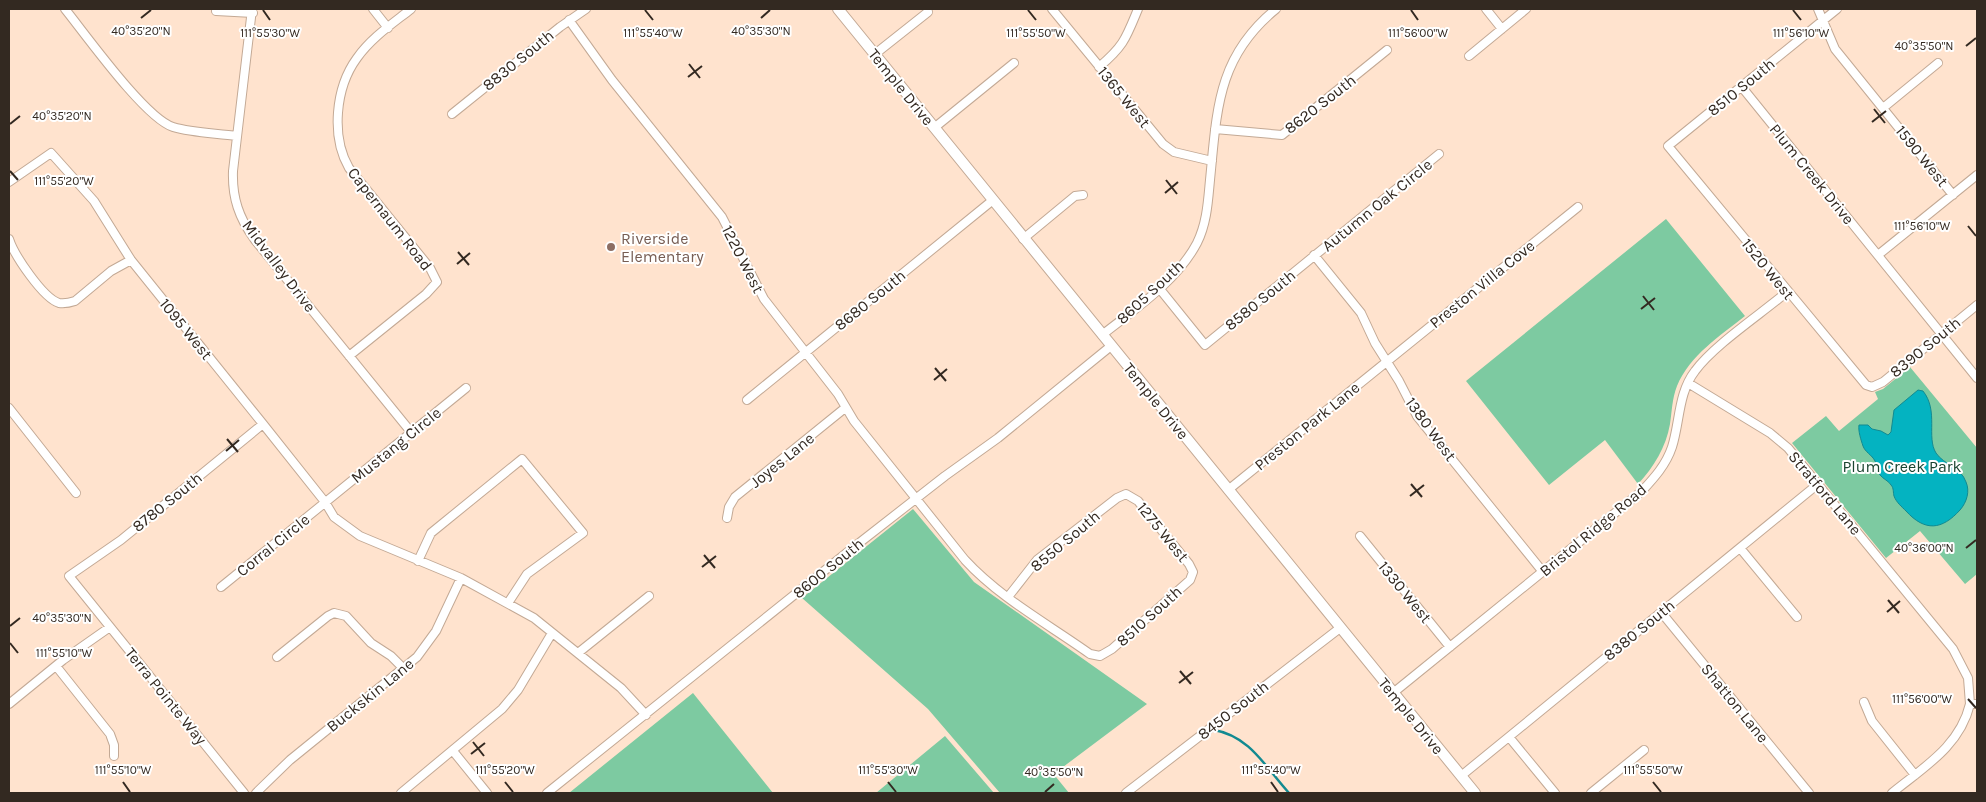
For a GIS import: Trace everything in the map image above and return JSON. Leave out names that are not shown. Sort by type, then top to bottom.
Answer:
[{"type":"street","points":[[65,9],[140,101],[160,121],[173,127],[237,136]]},
{"type":"street","points":[[373,9],[388,28]]},
{"type":"street","name":"Capernaum Road","points":[[349,356],[426,294],[437,282],[430,268],[350,168],[339,145],[338,113],[346,76],[361,53],[411,9]]},
{"type":"street","name":"8830 South","points":[[452,114],[586,9]]},
{"type":"street","name":"Temple Drive","points":[[838,9],[1475,793]]},
{"type":"street","name":"1365 West","points":[[1052,9],[1163,144],[1174,152],[1212,160]]},
{"type":"street","points":[[1099,67],[1122,46],[1138,9]]},
{"type":"street","name":"8605 South","points":[[1102,335],[1175,274],[1197,243],[1208,209],[1215,129],[1219,104],[1229,66],[1244,41],[1276,9]]},
{"type":"street","points":[[1486,9],[1502,29]]},
{"type":"street","points":[[1469,56],[1526,9]]},
{"type":"street","name":"1590 West","points":[[1818,9],[1835,49],[1953,195]]},
{"type":"street","name":"8510 South","points":[[1668,146],[1837,9]]},
{"type":"street","points":[[216,11],[252,11]]},
{"type":"street","name":"Midvalley Drive","points":[[252,11],[232,188],[236,206],[244,224],[411,432]]},
{"type":"street","points":[[875,54],[928,12]]},
{"type":"street","name":"1220 West","points":[[570,20],[612,80],[722,217],[760,293],[838,394],[845,408],[972,568],[1008,597],[1090,654],[1100,656]]},
{"type":"street","name":"8620 South","points":[[1215,129],[1282,135],[1387,50]]},
{"type":"street","points":[[934,128],[1014,63]]},
{"type":"street","points":[[1883,108],[1938,63]]},
{"type":"street","name":"Plum Creek Drive","points":[[1741,86],[1977,378]]},
{"type":"street","name":"1520 West","points":[[1668,146],[1861,381],[1872,387]]},
{"type":"street","name":"1095 West","points":[[9,182],[51,153],[94,201],[131,260],[325,502],[334,517],[360,536],[461,578],[508,603],[578,653],[621,688],[646,715]]},
{"type":"street","name":"Autumn Oak Circle","points":[[1314,256],[1439,154]]},
{"type":"street","points":[[1878,255],[1977,175]]},
{"type":"street","points":[[1023,239],[1075,196],[1083,195]]},
{"type":"street","name":"8680 South","points":[[747,400],[993,200]]},
{"type":"street","name":"Preston Villa Cove","points":[[1387,361],[1578,207]]},
{"type":"street","points":[[9,239],[16,254],[46,292],[60,303],[68,304],[74,301],[112,271],[131,260]]},
{"type":"street","name":"8580 South","points":[[1159,288],[1205,345],[1314,256]]},
{"type":"street","name":"1380 West","points":[[1314,256],[1361,313],[1375,343],[1417,416],[1543,572]]},
{"type":"street","name":"Bristol Ridge Road","points":[[1393,694],[1642,491],[1657,474],[1672,448],[1679,412],[1688,383],[1695,371],[1711,354],[1787,292]]},
{"type":"street","name":"8390 South","points":[[1872,387],[1883,382],[1977,305]]},
{"type":"street","name":"8600 South","points":[[547,793],[916,499],[998,438],[1111,346]]},
{"type":"street","name":"Preston Park Lane","points":[[1228,490],[1387,361]]},
{"type":"street","name":"Stratford Lane","points":[[1688,383],[1781,441],[1953,649],[1968,678],[1973,704]]},
{"type":"street","name":"Mustang Circle","points":[[325,502],[466,388]]},
{"type":"street","points":[[9,408],[76,492]]},
{"type":"street","name":"Joyes Lane","points":[[727,518],[729,507],[736,497],[845,408]]},
{"type":"street","name":"8780 South","points":[[68,576],[120,540],[263,424]]},
{"type":"street","points":[[418,560],[431,533],[522,459],[583,534],[527,574],[508,603]]},
{"type":"street","name":"8380 South","points":[[1461,776],[1818,484]]},
{"type":"street","name":"1275 West","points":[[1129,494],[1138,501],[1189,564],[1193,572]]},
{"type":"street","name":"8550 South","points":[[1008,597],[1037,560],[1117,498],[1129,494]]},
{"type":"street","name":"Corral Circle","points":[[220,587],[325,502]]},
{"type":"street","name":"1330 West","points":[[1360,536],[1450,647]]},
{"type":"street","points":[[1740,548],[1797,617]]},
{"type":"street","name":"8510 South","points":[[1100,656],[1112,649],[1190,580],[1193,572]]},
{"type":"street","name":"Terra Pointe Way","points":[[68,576],[244,793]]},
{"type":"street","name":"Buckskin Lane","points":[[256,793],[290,760],[417,657],[436,631],[461,578]]},
{"type":"street","points":[[578,653],[649,596]]},
{"type":"street","name":"Shatton Lane","points":[[1661,612],[1809,793]]},
{"type":"street","points":[[277,657],[334,613],[346,616],[371,643],[391,656],[403,668]]},
{"type":"street","points":[[9,704],[56,666],[110,627]]},
{"type":"street","name":"8450 South","points":[[1126,793],[1340,628]]},
{"type":"street","points":[[401,793],[486,724],[518,690],[552,633]]},
{"type":"street","points":[[56,666],[110,734],[114,745],[114,756]]},
{"type":"street","points":[[1864,702],[1872,721],[1915,775]]},
{"type":"street","points":[[1892,793],[1953,742],[1973,704]]},
{"type":"street","points":[[1509,737],[1554,793]]},
{"type":"street","points":[[1591,793],[1644,750]]},
{"type":"street","points":[[453,751],[487,793]]},
{"type":"green space","points":[[1666,219],[1745,316],[1706,347],[1683,375],[1675,391],[1670,424],[1662,449],[1654,464],[1638,484],[1605,440],[1549,485],[1466,381]]},
{"type":"green space","name":"Plum Creek Park","points":[[1910,367],[1977,448],[1977,574],[1965,584],[1920,531],[1886,558],[1792,443],[1826,416],[1839,431],[1878,399],[1875,392],[1883,389]]},
{"type":"green space","points":[[913,509],[974,582],[1147,704],[1055,773],[1069,793],[1000,793],[928,709],[802,598]]},
{"type":"green space","points":[[693,693],[773,793],[569,793]]},
{"type":"green space","points":[[945,736],[994,793],[876,793]]},
{"type":"water","points":[[1918,390],[1923,391],[1928,399],[1932,415],[1933,447],[1936,453],[1964,477],[1968,489],[1966,500],[1960,510],[1947,522],[1933,526],[1920,523],[1898,502],[1894,496],[1892,486],[1880,475],[1875,461],[1864,448],[1859,430],[1859,425],[1868,425],[1872,429],[1888,435],[1891,432],[1894,410]]},
{"type":"waterway","points":[[1214,730],[1227,733],[1247,746],[1289,793]]},
{"type":"place","name":"Riverside Elementary","points":[[611,247]]}]
